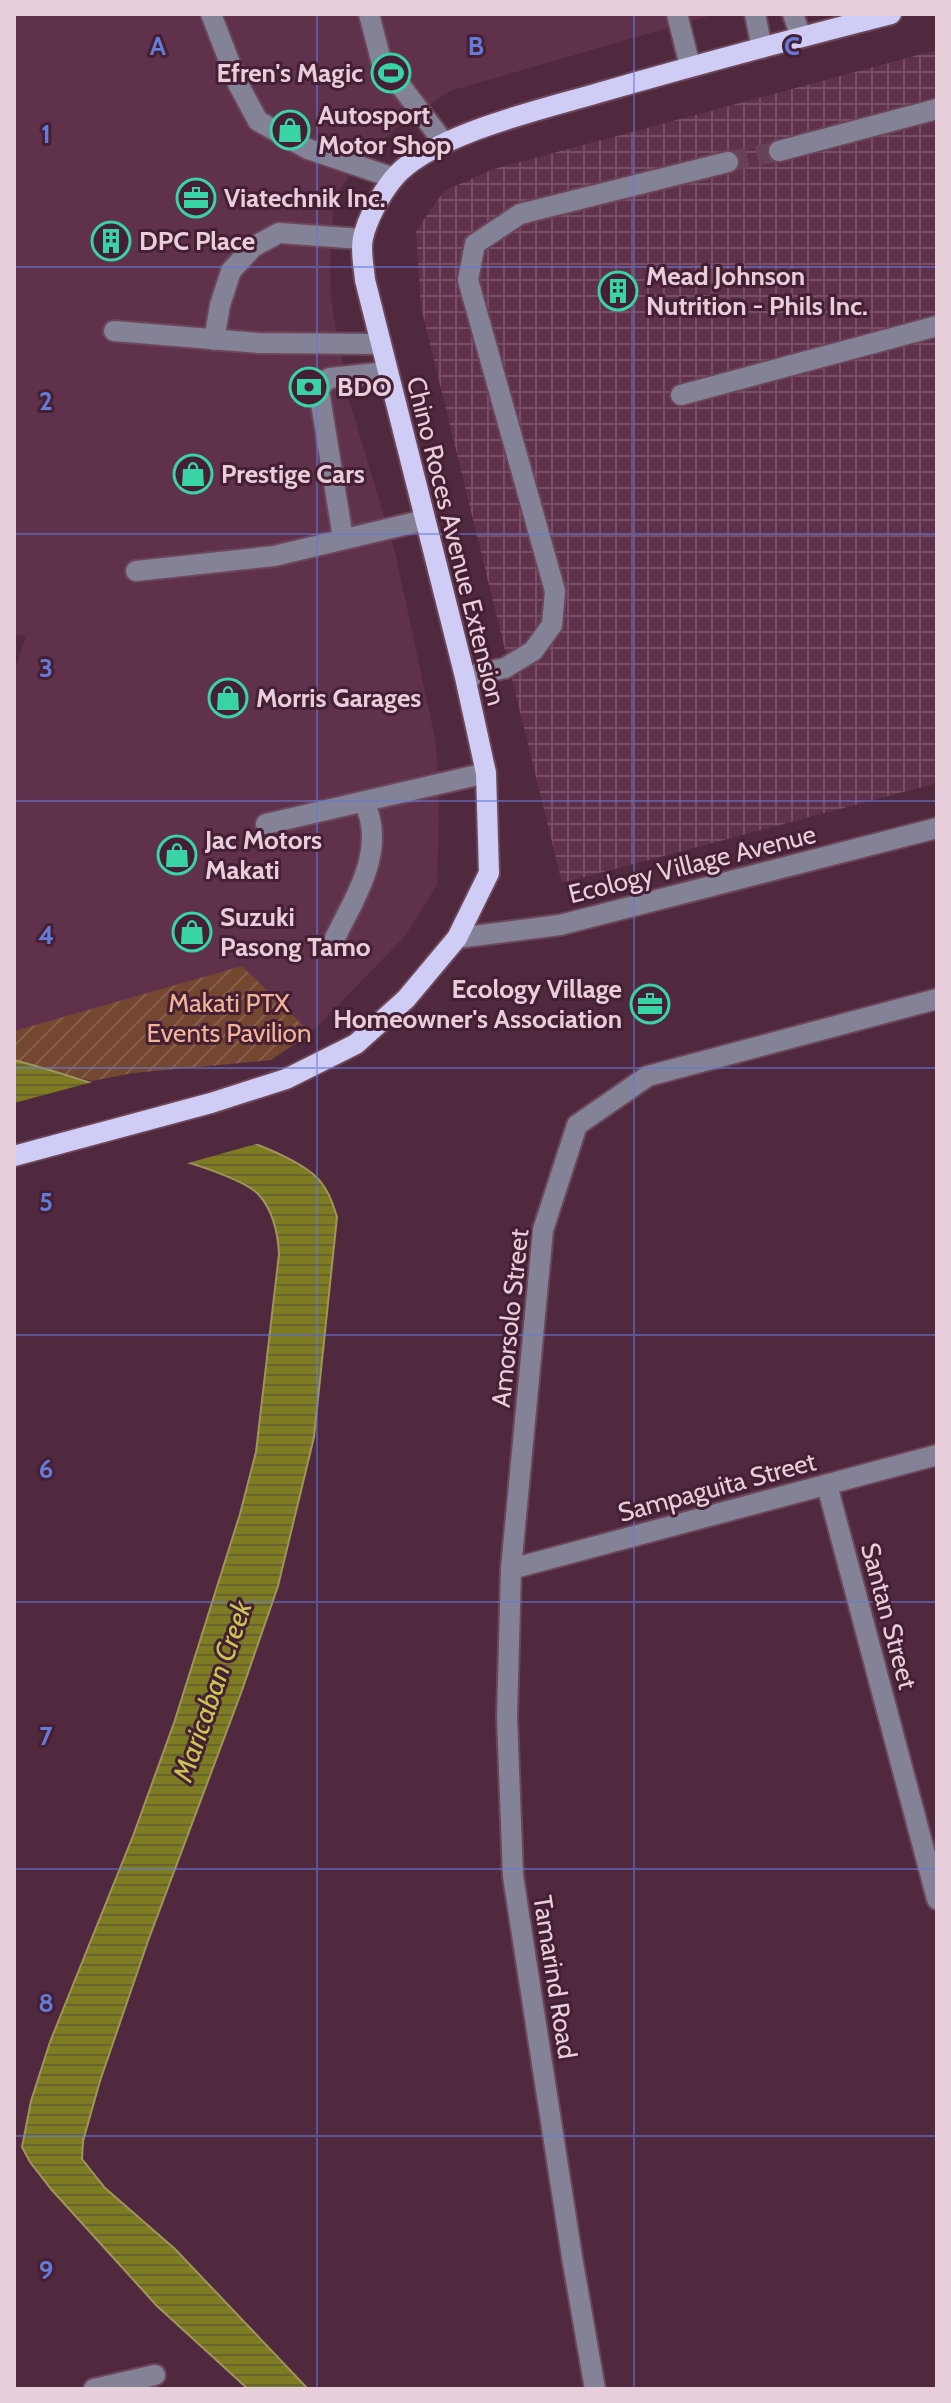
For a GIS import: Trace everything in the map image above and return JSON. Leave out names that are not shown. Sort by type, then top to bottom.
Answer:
[{"type":"main road","name":"Chino Roces Avenue Extension","points":[[14,1156],[211,1103],[286,1079],[356,1044],[406,999],[457,938],[489,873],[486,773],[465,677],[365,280],[362,239],[371,216],[394,178],[417,159],[486,126],[690,66],[886,15]]},
{"type":"street","points":[[211,14],[238,84],[258,121],[308,149],[394,178]]},
{"type":"street","points":[[369,14],[381,60],[445,144]]},
{"type":"street","points":[[677,14],[690,66]]},
{"type":"street","points":[[755,14],[762,48]]},
{"type":"street","points":[[793,14],[801,37]]},
{"type":"street","points":[[779,151],[937,109]]},
{"type":"street","points":[[465,677],[505,668],[533,651],[552,625],[555,591],[468,280],[475,244],[520,214],[728,162]]},
{"type":"street","points":[[214,340],[220,305],[231,271],[253,247],[279,233],[362,239]]},
{"type":"street","points":[[681,395],[937,326]]},
{"type":"street","points":[[114,331],[259,343],[379,344]]},
{"type":"street","points":[[343,538],[319,391],[330,378],[387,372]]},
{"type":"street","points":[[136,571],[274,556],[425,520]]},
{"type":"street","points":[[266,824],[486,773]]},
{"type":"street","points":[[335,938],[364,880],[371,852],[374,833],[371,815],[364,802]]},
{"type":"street","name":"Ecology Village Avenue","points":[[457,938],[560,925],[937,828]]},
{"type":"street","name":"Amorsolo Street","points":[[511,1569],[543,1230],[577,1125],[648,1076],[937,999]]},
{"type":"street","name":"Sampaguita Street","points":[[511,1569],[937,1455]]},
{"type":"street","name":"Santan Street","points":[[827,1485],[937,1899]]},
{"type":"street","name":"Tamarind Road","points":[[511,1569],[507,1717],[513,1876],[595,2389]]},
{"type":"street","points":[[94,2389],[155,2375]]},
{"type":"shaded area","points":[[14,14],[716,14],[450,91],[404,122],[363,157],[336,195],[330,239],[331,299],[348,397],[395,552],[436,743],[439,812],[437,885],[405,936],[311,1033],[271,1060],[133,1073],[92,1081],[14,1060],[14,673],[26,636],[14,634]]},
{"type":"shaded area","points":[[937,50],[937,783],[562,883],[421,307],[416,231],[444,191],[494,169]]},
{"type":"green space","name":"Makati PTX Events Pavilion","points":[[242,966],[311,1033],[271,1060],[133,1073],[92,1081],[14,1060],[14,1031]]},
{"type":"water","name":"Maricaban Creek","points":[[14,1060],[150,1103],[284,1156],[318,1179],[337,1217],[314,1437],[278,1586],[100,2081],[83,2141],[82,2159],[105,2188],[175,2249],[308,2389],[248,2389],[157,2306],[51,2189],[22,2147],[31,2101],[50,2042],[133,1836],[174,1723],[240,1514],[256,1452],[279,1254],[269,1209],[260,1196],[244,1184],[145,1150],[14,1118]]},
{"type":"pier","points":[[100,1080],[260,1143],[181,1165],[14,1122],[14,1103]]},
{"type":"tunnel","points":[[728,162],[779,151]]},
{"type":"place","name":"Efren's Magic","points":[[391,73]]},
{"type":"place","name":"Autosport Motor Shop","points":[[290,130]]},
{"type":"place","name":"Viatechnik Inc.","points":[[196,198]]},
{"type":"place","name":"DPC Place","points":[[111,241]]},
{"type":"place","name":"Mead Johnson Nutrition - Phils Inc.","points":[[618,291]]},
{"type":"place","name":"BDO","points":[[309,387]]},
{"type":"place","name":"Prestige Cars","points":[[193,474]]},
{"type":"place","name":"Morris Garages","points":[[228,698]]},
{"type":"place","name":"Jac Motors Makati","points":[[177,855]]},
{"type":"place","name":"Suzuki Pasong Tamo","points":[[192,932]]},
{"type":"place","name":"Ecology Village Homeowner's Association","points":[[650,1004]]}]
